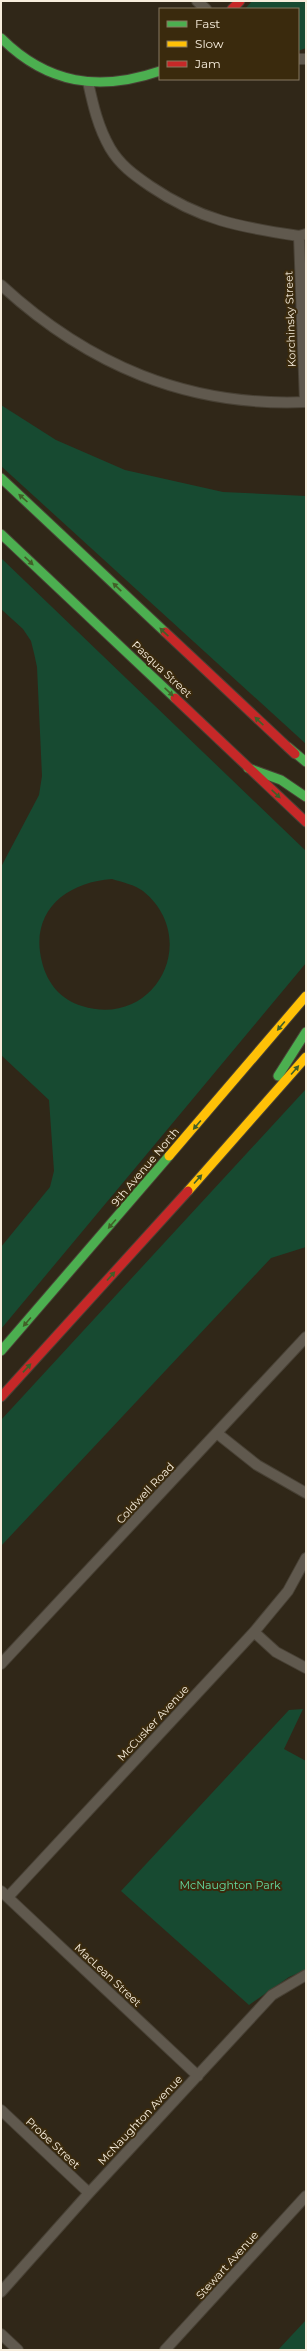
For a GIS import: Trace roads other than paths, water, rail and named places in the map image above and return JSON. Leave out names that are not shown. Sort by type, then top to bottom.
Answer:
[{"type":"main road","points":[[1,38],[16,52],[41,70],[62,78],[88,82],[124,80],[159,71]]},
{"type":"main road","points":[[1,478],[306,763]]},
{"type":"main road","name":"Pasqua Street","points":[[1,534],[306,822]]},
{"type":"main road","points":[[248,768],[281,780],[306,797]]},
{"type":"main road","name":"9th Avenue North","points":[[1,1351],[306,996]]},
{"type":"main road","points":[[251,1121],[306,1032]]},
{"type":"main road","points":[[1,1396],[251,1121],[306,1057]]},
{"type":"street","points":[[197,1],[205,8]]},
{"type":"street","points":[[88,82],[96,120],[110,149],[123,166],[135,176],[170,200],[212,219],[251,229],[302,235]]},
{"type":"street","name":"Korchinsky Street","points":[[302,235],[305,402]]},
{"type":"street","points":[[1,285],[54,329],[109,362],[167,384],[235,401],[305,402]]},
{"type":"street","name":"Coldwell Road","points":[[1,1664],[218,1434],[306,1338]]},
{"type":"street","points":[[218,1434],[257,1465],[306,1493]]},
{"type":"street","name":"McCusker Avenue","points":[[4,1894],[254,1632],[288,1591],[306,1558]]},
{"type":"street","points":[[254,1632],[276,1652],[306,1668]]},
{"type":"street","name":"MacLean Street","points":[[4,1894],[198,2076]]},
{"type":"street","name":"McNaughton Avenue","points":[[1,2292],[89,2193],[272,1995],[306,1975]]},
{"type":"street","name":"Probe Street","points":[[1,2110],[89,2193]]},
{"type":"street","name":"Stewart Avenue","points":[[165,2350],[306,2196]]},
{"type":"street","points":[[1,2334],[18,2350]]},
{"type":"park label","name":"McNaughton Park","points":[[230,1885]]}]
